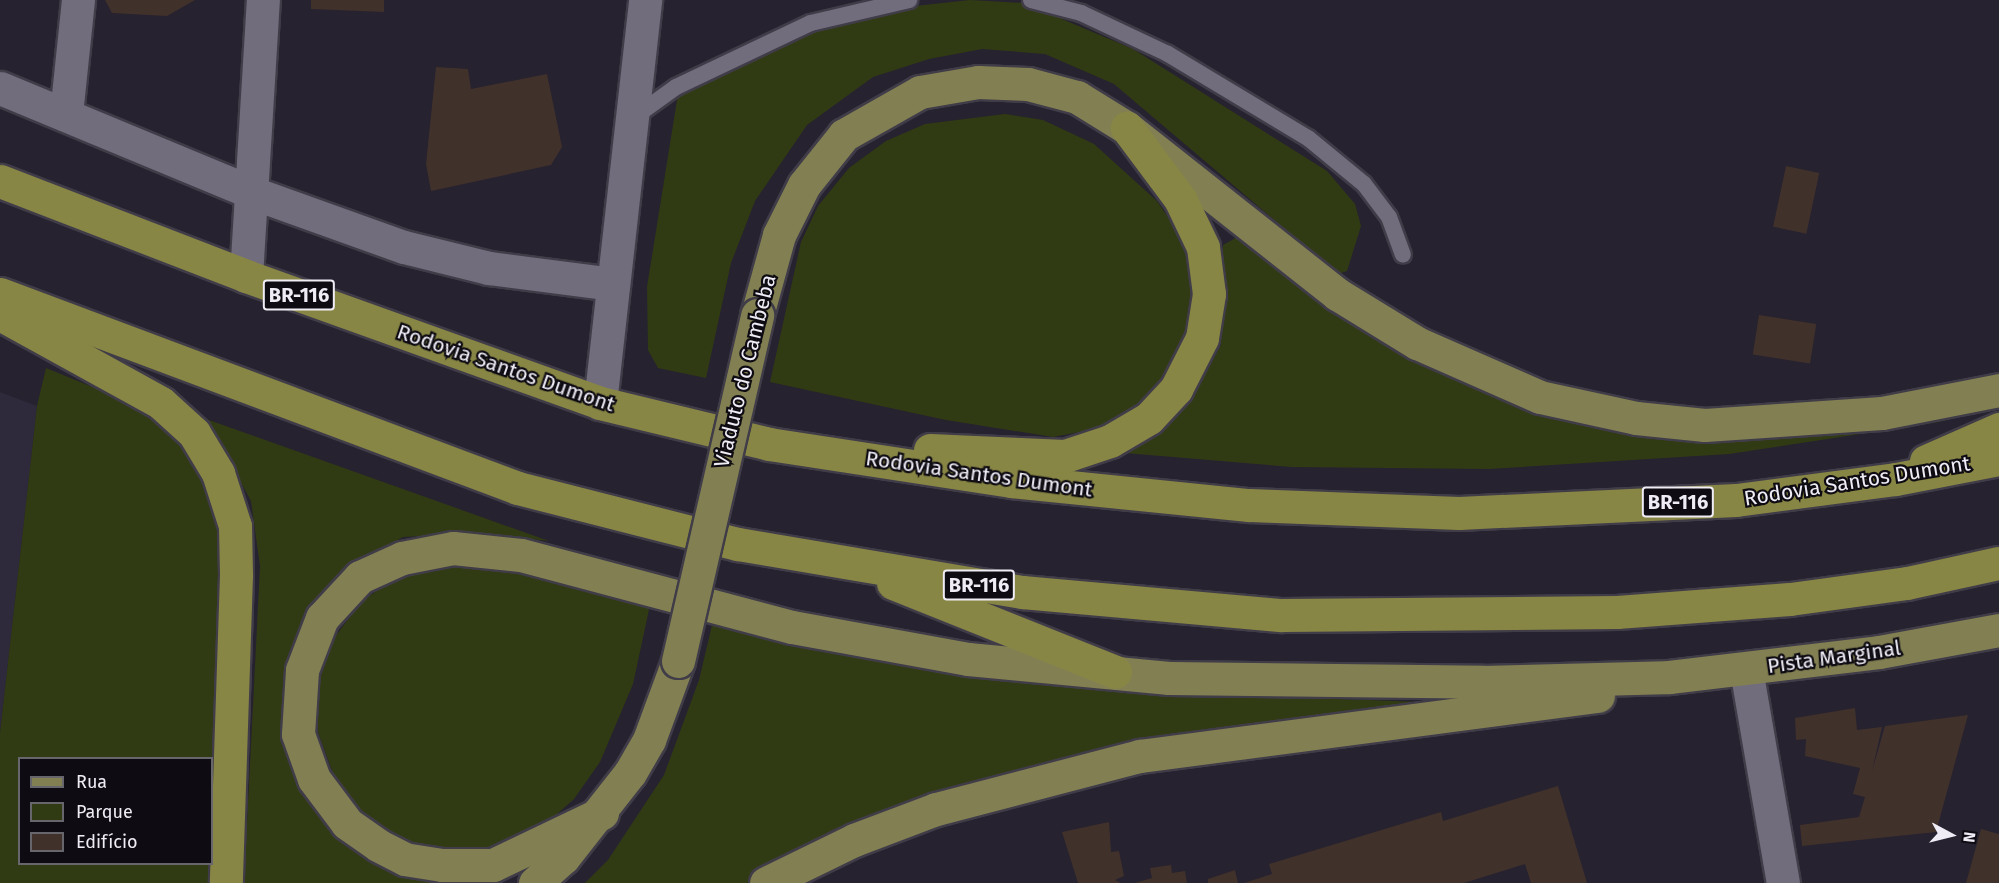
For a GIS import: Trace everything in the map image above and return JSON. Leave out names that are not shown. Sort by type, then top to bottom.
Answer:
[{"type":"highway","points":[[769,444],[1065,456],[1110,441],[1149,418],[1176,389],[1202,339],[1209,294],[1203,247],[1180,199],[1126,128]]},
{"type":"highway","name":"Rodovia Santos Dumont","points":[[0,181],[246,276],[600,403],[769,444],[1011,481],[1249,505],[1459,513],[1736,500],[1896,478],[1999,459]]},
{"type":"highway","name":"BR-116","points":[[0,294],[518,488],[738,544],[1023,592],[1282,615],[1470,616],[1617,612],[1790,598],[1907,583],[1999,563]]},
{"type":"highway","points":[[0,314],[161,404],[194,433],[218,472],[235,526],[236,565],[226,883]]},
{"type":"highway","points":[[1896,478],[1952,446],[1999,429]]},
{"type":"highway","points":[[844,563],[1115,672]]},
{"type":"main road","name":"Viaduto do Cambeba","points":[[535,883],[602,813],[649,740],[678,661],[757,315],[779,235],[804,185],[844,135],[920,92],[978,82],[1028,84],[1077,97],[1126,128],[1338,294],[1417,343],[1540,397],[1636,417],[1705,425],[1882,413],[1999,390]]},
{"type":"main road","points":[[602,813],[494,865],[442,865],[405,859],[346,823],[314,779],[298,734],[302,670],[322,618],[360,577],[402,558],[453,548],[521,555],[792,627],[968,659],[1169,678],[1377,682],[1669,677]]},
{"type":"main road","name":"Pista Marginal","points":[[1669,677],[1746,669],[1999,630]]},
{"type":"main road","points":[[766,883],[854,840],[936,808],[1128,759],[1213,744],[1461,717],[1608,695],[1669,677]]},
{"type":"street","points":[[66,114],[78,0]]},
{"type":"street","points":[[246,276],[253,193],[263,0]]},
{"type":"street","points":[[600,403],[645,0]]},
{"type":"street","points":[[0,88],[253,193],[404,247],[489,268],[614,284]]},
{"type":"street","points":[[1746,669],[1783,883]]},
{"type":"lane","points":[[632,119],[676,87],[811,23],[909,0]]},
{"type":"lane","points":[[1031,0],[1081,13],[1168,54],[1308,138],[1364,184],[1389,218],[1403,255]]},
{"type":"shaded area","points":[[0,392],[37,406],[0,733]]},
{"type":"green space","points":[[970,0],[1024,3],[1133,49],[1327,171],[1355,204],[1361,226],[1347,271],[1338,274],[1114,84],[1045,54],[982,49],[929,59],[873,77],[807,125],[755,201],[731,263],[706,378],[658,368],[648,350],[647,287],[678,94],[804,36],[841,24],[897,8]]},
{"type":"green space","points":[[1005,114],[1043,120],[1094,144],[1157,201],[1174,226],[1186,251],[1193,290],[1190,323],[1178,357],[1158,387],[1127,413],[1090,430],[1053,437],[946,420],[770,382],[801,242],[818,206],[849,168],[886,141],[925,124]]},
{"type":"green space","points":[[1241,235],[1304,292],[1369,334],[1499,397],[1563,416],[1991,408],[1939,422],[1729,454],[1489,469],[1292,467],[1125,453],[1164,427],[1194,395],[1221,345],[1223,245]]},
{"type":"green space","points":[[46,368],[117,397],[152,419],[180,446],[215,497],[226,556],[213,860],[213,757],[18,757],[18,865],[213,865],[212,883],[0,883],[0,733],[37,406]]},
{"type":"green space","points":[[206,419],[549,541],[481,533],[403,537],[350,567],[285,686],[364,855],[414,878],[458,883],[244,883],[260,566],[251,501]]},
{"type":"green space","points":[[448,562],[496,565],[650,605],[633,684],[600,762],[574,799],[539,830],[495,849],[448,852],[402,840],[363,814],[334,776],[318,732],[318,684],[334,638],[362,601],[402,574]]},
{"type":"green space","points":[[714,617],[1220,695],[1426,702],[1122,747],[992,776],[858,826],[748,883],[585,883],[608,860],[664,775],[699,680]]},
{"type":"building","points":[[105,0],[195,0],[167,16],[112,13]]},
{"type":"building","points":[[311,0],[384,0],[384,12],[311,9]]},
{"type":"building","points":[[436,67],[468,69],[471,89],[547,74],[562,147],[551,165],[431,191],[426,164]]},
{"type":"building","points":[[1786,166],[1819,173],[1806,234],[1773,227]]},
{"type":"building","points":[[1759,315],[1816,324],[1810,364],[1753,355]]},
{"type":"building","points":[[1855,708],[1857,730],[1882,727],[1872,771],[1885,726],[1968,715],[1936,832],[1802,846],[1800,825],[1859,817],[1865,797],[1853,794],[1860,768],[1805,756],[1806,739],[1796,740],[1795,718]]},
{"type":"building","points":[[1558,786],[1587,883],[1531,883],[1525,864],[1464,883],[1244,883],[1272,874],[1269,864],[1441,812],[1443,821]]},
{"type":"building","points":[[1109,822],[1111,852],[1119,851],[1124,876],[1115,880],[1121,883],[1078,883],[1062,832]]},
{"type":"building","points":[[1981,829],[1999,834],[1999,883],[1966,883]]},
{"type":"building","points":[[1171,865],[1172,873],[1185,871],[1187,883],[1135,883],[1152,878],[1150,868]]},
{"type":"building","points":[[1235,870],[1238,883],[1208,883],[1208,879]]}]
